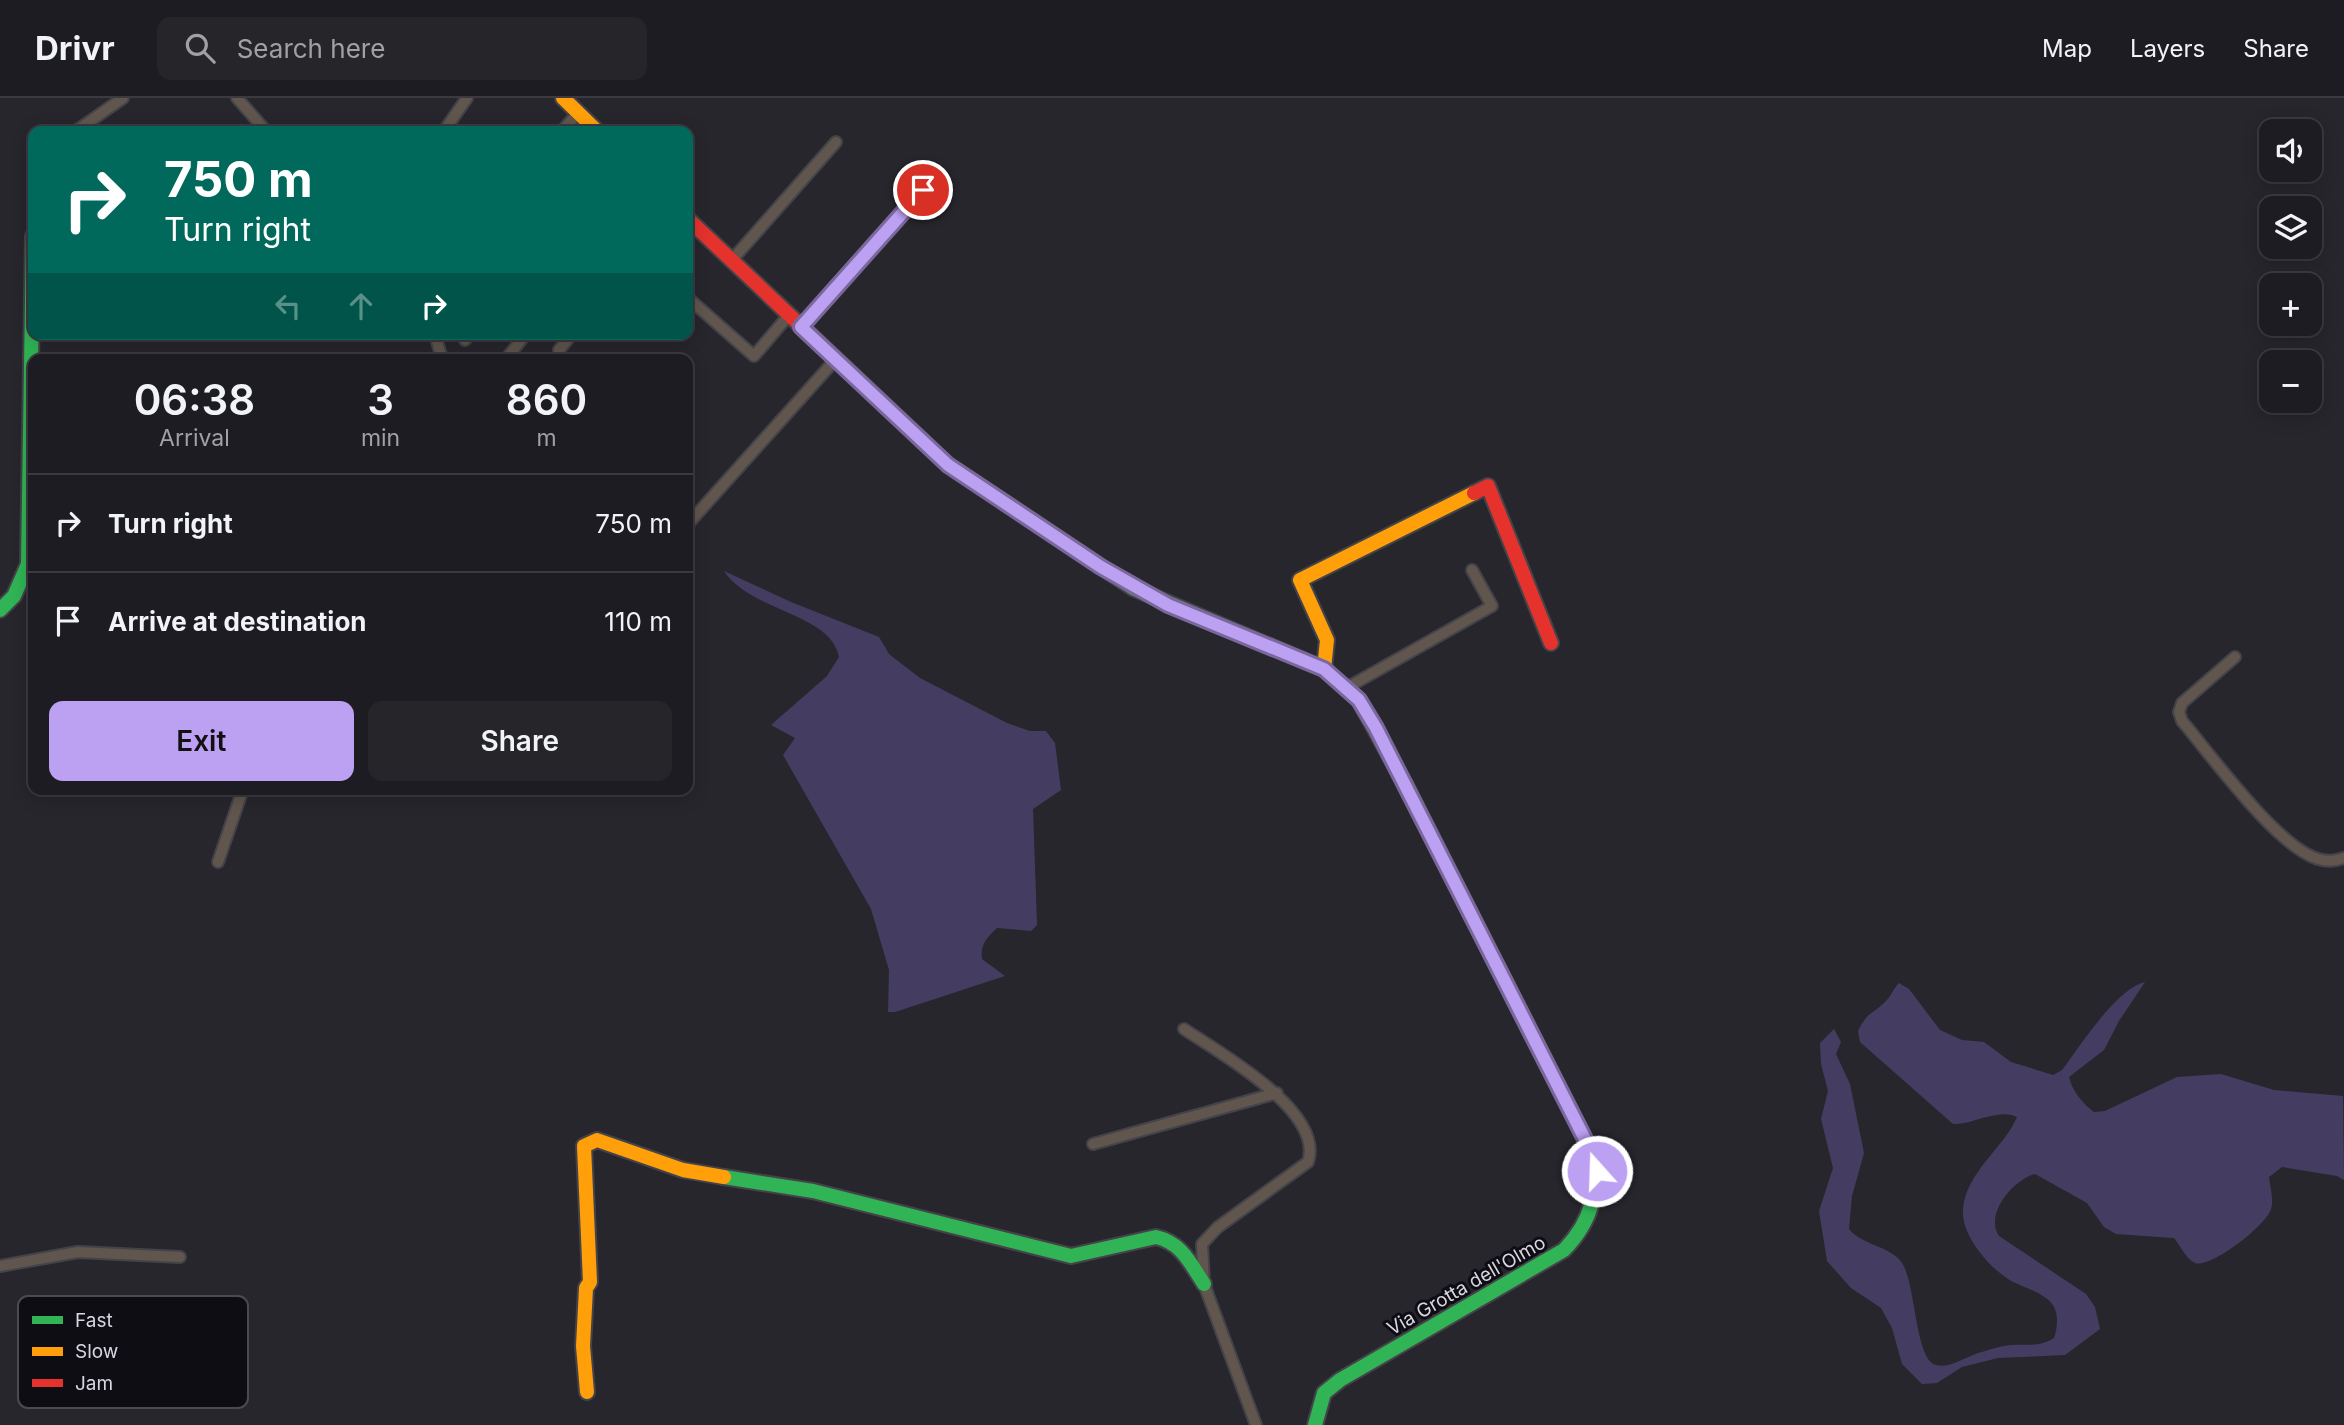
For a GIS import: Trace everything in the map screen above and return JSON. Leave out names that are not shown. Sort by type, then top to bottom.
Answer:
[{"type":"street","points":[[83,126],[123,98]]},
{"type":"street","points":[[237,98],[262,126]]},
{"type":"street","points":[[447,126],[467,98]]},
{"type":"street","points":[[563,98],[592,126]]},
{"type":"street","points":[[566,126],[578,113]]},
{"type":"street","points":[[731,261],[836,142]]},
{"type":"street","points":[[801,327],[923,190]]},
{"type":"street","name":"Via Grotta dell'Olmo","points":[[693,224],[948,465],[1133,588],[1324,669],[1348,687],[1373,721],[1590,1149],[1597,1171],[1597,1188],[1595,1202],[1584,1229],[1564,1250],[1340,1380],[1324,1394],[1315,1425]]},
{"type":"street","points":[[693,302],[754,356],[789,315]]},
{"type":"street","points":[[510,354],[521,340]]},
{"type":"street","points":[[559,350],[567,340]]},
{"type":"street","points":[[693,518],[836,359]]},
{"type":"street","points":[[1324,669],[1327,640],[1300,580],[1488,486],[1551,643]]},
{"type":"street","points":[[0,610],[15,596],[28,564]]},
{"type":"street","points":[[1348,687],[1492,606],[1472,570]]},
{"type":"street","points":[[2235,657],[2182,703],[2179,712],[2182,721],[2293,845],[2318,859],[2331,862],[2344,858]]},
{"type":"street","points":[[218,862],[241,795]]},
{"type":"street","points":[[1184,1029],[1277,1093],[1305,1133],[1310,1156],[1308,1162],[1236,1213],[1202,1244],[1204,1284]]},
{"type":"street","points":[[1093,1144],[1277,1093]]},
{"type":"street","points":[[587,1392],[583,1346],[586,1288],[590,1282],[584,1146],[597,1140],[683,1170],[727,1174],[813,1191],[1071,1256],[1083,1256],[1132,1240],[1162,1238],[1180,1247],[1204,1284],[1256,1425]]},
{"type":"street","points":[[0,1266],[78,1252],[180,1257]]},
{"type":"shaded area","points":[[724,571],[791,602],[879,637],[889,654],[920,678],[1007,723],[1030,731],[1046,731],[1055,743],[1061,790],[1033,809],[1037,925],[1031,931],[997,928],[983,945],[982,959],[1005,976],[888,1012],[889,970],[871,909],[783,755],[795,738],[771,725],[827,676],[839,657],[833,642],[821,631],[806,621],[752,596],[736,585]]},
{"type":"shaded area","points":[[2145,982],[2119,1021],[2104,1050],[2069,1077],[2075,1092],[2086,1105],[2094,1112],[2105,1111],[2177,1077],[2221,1074],[2274,1090],[2343,1096],[2344,1180],[2337,1176],[2282,1167],[2269,1177],[2272,1205],[2260,1225],[2225,1253],[2202,1263],[2195,1263],[2174,1238],[2116,1234],[2104,1227],[2087,1203],[2035,1174],[2027,1177],[2010,1190],[1998,1208],[1995,1227],[1999,1236],[2086,1294],[2095,1307],[2100,1329],[2065,1355],[1998,1358],[1962,1367],[1937,1383],[1922,1384],[1902,1364],[1892,1328],[1881,1308],[1851,1288],[1827,1261],[1819,1211],[1833,1168],[1821,1119],[1828,1091],[1821,1064],[1820,1043],[1834,1029],[1841,1042],[1836,1054],[1850,1084],[1864,1153],[1852,1196],[1849,1229],[1862,1239],[1891,1253],[1902,1263],[1907,1273],[1924,1350],[1929,1360],[1936,1365],[1948,1365],[2001,1346],[2044,1343],[2054,1338],[2057,1314],[2051,1302],[2004,1277],[1987,1261],[1972,1241],[1964,1220],[1965,1197],[1970,1184],[2017,1117],[2002,1114],[1953,1124],[1860,1042],[1858,1031],[1899,983],[1909,989],[1940,1030],[1962,1040],[1984,1042],[2011,1062],[2053,1075],[2062,1070],[2111,1006],[2122,995]]},
{"type":"traffic: fast","points":[[31,340],[31,354]]},
{"type":"traffic: fast","points":[[1031,520],[1133,588],[1324,669],[1359,700],[1405,784]]},
{"type":"traffic: fast","points":[[0,610],[14,596],[28,564]]},
{"type":"traffic: fast","points":[[1315,1425],[1324,1393],[1340,1380],[1564,1250],[1582,1227],[1594,1191],[1590,1149],[1537,1045]]},
{"type":"traffic: fast","points":[[724,1177],[813,1191],[1071,1256],[1156,1237],[1179,1249],[1204,1284]]},
{"type":"traffic: slow","points":[[563,98],[592,126]]},
{"type":"traffic: slow","points":[[1324,669],[1327,640],[1300,580],[1474,493]]},
{"type":"traffic: slow","points":[[1405,784],[1537,1045]]},
{"type":"traffic: slow","points":[[587,1392],[583,1346],[586,1288],[590,1282],[584,1146],[597,1140],[683,1170],[724,1177]]},
{"type":"traffic: jam","points":[[693,224],[948,465],[1031,520]]},
{"type":"traffic: jam","points":[[1474,493],[1488,486],[1551,643]]},
{"type":"route","points":[[923,190],[801,327],[948,465],[1133,588],[1324,669],[1348,687],[1376,728],[1590,1149],[1597,1171]]}]
